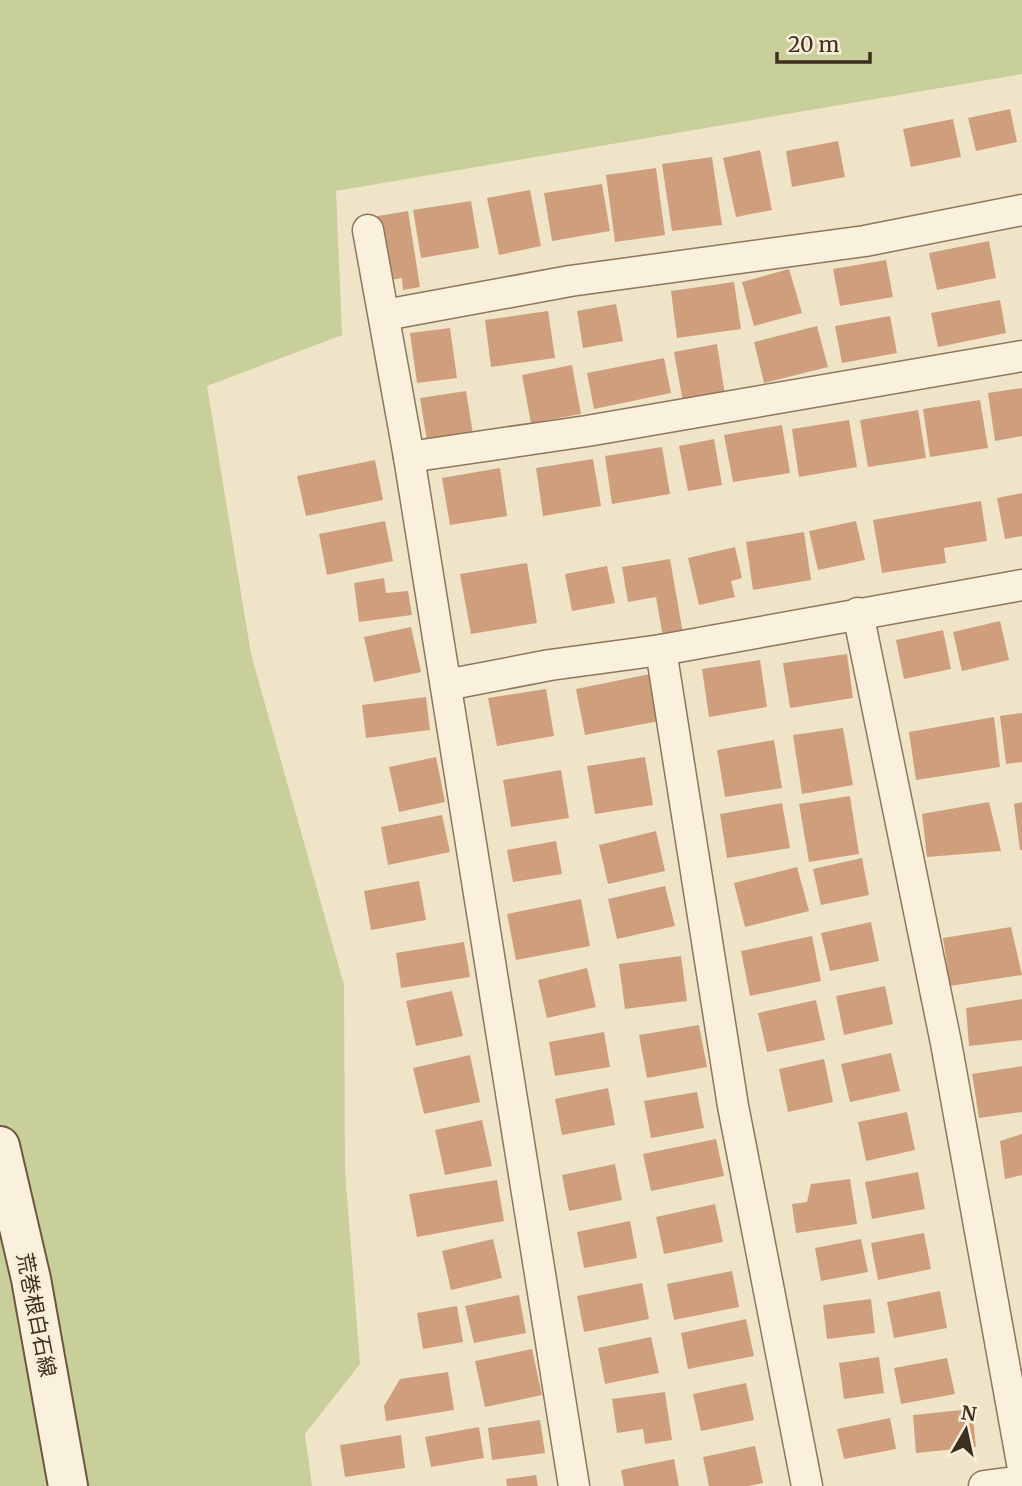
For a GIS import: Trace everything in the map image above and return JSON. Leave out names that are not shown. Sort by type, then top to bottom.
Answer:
[{"type":"street","points":[[385,315],[570,281],[865,241],[1022,211]]},
{"type":"street","points":[[368,230],[409,457],[574,1486]]},
{"type":"street","points":[[409,457],[587,431],[1022,356]]},
{"type":"street","points":[[446,685],[550,665],[661,650],[1022,585]]},
{"type":"street","points":[[858,613],[946,1043],[1022,1463]]},
{"type":"street","points":[[661,650],[733,1106],[807,1486]]},
{"type":"street","name":"荒巻根白石線","points":[[0,1146],[31,1279],[68,1486]]},
{"type":"street","points":[[984,1486],[1022,1481]]},
{"type":"green space","points":[[0,0],[1022,0],[1022,74],[336,191],[342,335],[207,386],[251,654],[344,985],[345,1170],[360,1364],[305,1434],[312,1486],[0,1486]]},
{"type":"building","points":[[1010,109],[1017,142],[976,151],[968,118]]},
{"type":"building","points":[[953,119],[961,157],[911,167],[903,129]]},
{"type":"building","points":[[838,141],[845,177],[792,187],[786,151]]},
{"type":"building","points":[[760,150],[772,210],[736,217],[723,158]]},
{"type":"building","points":[[712,157],[722,225],[672,231],[662,164]]},
{"type":"building","points":[[656,168],[665,235],[615,242],[606,175]]},
{"type":"building","points":[[602,184],[610,231],[552,241],[544,193]]},
{"type":"building","points":[[530,190],[541,246],[499,255],[487,198]]},
{"type":"building","points":[[471,201],[479,248],[421,258],[413,210]]},
{"type":"building","points":[[408,211],[420,287],[403,290],[402,278],[382,281],[372,217]]},
{"type":"building","points":[[989,241],[996,278],[937,290],[929,253]]},
{"type":"building","points":[[886,260],[893,297],[840,306],[833,269]]},
{"type":"building","points":[[789,269],[802,313],[754,326],[742,282]]},
{"type":"building","points":[[734,282],[741,329],[677,338],[671,291]]},
{"type":"building","points":[[1000,300],[1006,333],[938,347],[931,313]]},
{"type":"building","points":[[616,304],[623,341],[583,348],[577,311]]},
{"type":"building","points":[[548,311],[555,358],[491,367],[485,320]]},
{"type":"building","points":[[890,316],[897,353],[842,363],[835,326]]},
{"type":"building","points":[[817,326],[828,367],[764,383],[754,342]]},
{"type":"building","points":[[450,328],[457,378],[417,383],[410,333]]},
{"type":"building","points":[[717,344],[725,395],[683,402],[674,352]]},
{"type":"building","points":[[664,358],[671,393],[594,409],[587,373]]},
{"type":"building","points":[[572,365],[581,414],[531,423],[522,375]]},
{"type":"building","points":[[1022,388],[1022,436],[995,441],[988,393]]},
{"type":"building","points":[[466,391],[474,440],[428,447],[420,398]]},
{"type":"building","points":[[980,400],[988,448],[930,457],[923,409]]},
{"type":"building","points":[[918,410],[926,458],[868,467],[860,420]]},
{"type":"building","points":[[849,420],[857,467],[799,477],[792,429]]},
{"type":"building","points":[[782,425],[790,473],[733,482],[724,435]]},
{"type":"building","points":[[714,439],[722,485],[688,491],[679,446]]},
{"type":"building","points":[[662,447],[670,494],[612,504],[605,456]]},
{"type":"building","points":[[593,459],[601,506],[543,516],[536,468]]},
{"type":"building","points":[[375,460],[383,500],[306,516],[297,476]]},
{"type":"building","points":[[500,468],[507,516],[450,525],[442,478]]},
{"type":"building","points":[[1022,493],[1022,536],[1005,539],[997,498]]},
{"type":"building","points":[[981,501],[987,541],[944,548],[946,563],[882,573],[873,520]]},
{"type":"building","points":[[385,521],[393,561],[327,575],[319,534]]},
{"type":"building","points":[[856,521],[865,560],[818,570],[809,531]]},
{"type":"building","points":[[804,532],[811,580],[753,590],[746,542]]},
{"type":"building","points":[[735,547],[742,578],[731,581],[735,597],[699,605],[688,558]]},
{"type":"building","points":[[670,559],[683,634],[663,637],[656,597],[628,602],[622,567]]},
{"type":"building","points":[[527,563],[537,623],[471,634],[460,574]]},
{"type":"building","points":[[607,566],[615,603],[572,611],[565,574]]},
{"type":"building","points":[[384,578],[386,593],[408,591],[412,615],[359,622],[354,583]]},
{"type":"building","points":[[1000,621],[1009,660],[962,671],[953,632]]},
{"type":"building","points":[[411,627],[421,672],[374,682],[364,637]]},
{"type":"building","points":[[943,630],[951,669],[904,679],[896,640]]},
{"type":"building","points":[[847,654],[853,698],[790,708],[783,663]]},
{"type":"building","points":[[760,660],[767,707],[709,717],[702,669]]},
{"type":"building","points":[[650,674],[659,721],[585,735],[576,689]]},
{"type":"building","points":[[546,689],[554,736],[497,746],[488,698]]},
{"type":"building","points":[[426,697],[430,730],[366,738],[362,705]]},
{"type":"building","points":[[1022,713],[1022,762],[1006,764],[1000,716]]},
{"type":"building","points":[[994,717],[1000,767],[916,780],[909,732]]},
{"type":"building","points":[[843,728],[853,785],[802,794],[793,735]]},
{"type":"building","points":[[774,740],[782,788],[725,797],[717,750]]},
{"type":"building","points":[[436,757],[445,802],[399,812],[389,767]]},
{"type":"building","points":[[645,757],[653,805],[595,814],[587,766]]},
{"type":"building","points":[[561,770],[569,818],[511,827],[503,780]]},
{"type":"building","points":[[850,796],[859,854],[809,862],[799,804]]},
{"type":"building","points":[[989,802],[1001,851],[927,857],[922,814]]},
{"type":"building","points":[[1022,802],[1022,850],[1020,850],[1014,804]]},
{"type":"building","points":[[782,803],[790,848],[727,858],[720,814]]},
{"type":"building","points":[[442,815],[450,852],[388,865],[381,827]]},
{"type":"building","points":[[656,831],[665,871],[608,884],[599,845]]},
{"type":"building","points":[[556,841],[562,874],[513,882],[507,850]]},
{"type":"building","points":[[862,858],[869,895],[821,905],[813,869]]},
{"type":"building","points":[[797,867],[809,911],[745,927],[734,883]]},
{"type":"building","points":[[419,881],[426,920],[371,930],[364,891]]},
{"type":"building","points":[[665,886],[675,926],[617,939],[608,899]]},
{"type":"building","points":[[581,899],[590,946],[516,960],[507,914]]},
{"type":"building","points":[[871,922],[879,961],[830,971],[821,933]]},
{"type":"building","points":[[1011,927],[1022,975],[950,986],[943,938]]},
{"type":"building","points":[[812,936],[821,981],[750,996],[741,951]]},
{"type":"building","points":[[464,942],[470,977],[401,988],[396,953]]},
{"type":"building","points":[[681,956],[687,1001],[625,1009],[619,964]]},
{"type":"building","points":[[587,968],[596,1007],[547,1018],[538,980]]},
{"type":"building","points":[[885,986],[893,1024],[844,1035],[836,996]]},
{"type":"building","points":[[452,991],[463,1036],[416,1046],[406,1001]]},
{"type":"building","points":[[1022,999],[1022,1040],[969,1046],[966,1008]]},
{"type":"building","points":[[816,1000],[825,1040],[767,1052],[758,1013]]},
{"type":"building","points":[[699,1025],[707,1067],[647,1078],[639,1035]]},
{"type":"building","points":[[604,1032],[610,1067],[555,1076],[549,1042]]},
{"type":"building","points":[[891,1053],[900,1091],[850,1102],[841,1064]]},
{"type":"building","points":[[470,1055],[480,1102],[424,1114],[413,1068]]},
{"type":"building","points":[[824,1059],[833,1102],[788,1112],[779,1069]]},
{"type":"building","points":[[1022,1066],[1022,1112],[979,1118],[972,1074]]},
{"type":"building","points":[[608,1088],[615,1125],[562,1135],[555,1099]]},
{"type":"building","points":[[697,1092],[704,1128],[651,1138],[644,1101]]},
{"type":"building","points":[[907,1112],[915,1150],[866,1161],[858,1122]]},
{"type":"building","points":[[482,1120],[492,1166],[445,1175],[435,1130]]},
{"type":"building","points":[[1022,1134],[1022,1175],[1005,1179],[1000,1141]]},
{"type":"building","points":[[716,1139],[724,1176],[651,1191],[643,1154]]},
{"type":"building","points":[[615,1164],[622,1200],[569,1211],[562,1175]]},
{"type":"building","points":[[918,1172],[925,1209],[872,1219],[865,1182]]},
{"type":"building","points":[[850,1179],[857,1224],[796,1233],[792,1204],[807,1202],[811,1184]]},
{"type":"building","points":[[497,1180],[504,1221],[417,1237],[409,1194]]},
{"type":"building","points":[[715,1204],[723,1242],[664,1254],[656,1217]]},
{"type":"building","points":[[630,1221],[637,1258],[584,1268],[577,1232]]},
{"type":"building","points":[[924,1233],[931,1269],[878,1280],[871,1243]]},
{"type":"building","points":[[493,1239],[502,1278],[451,1290],[442,1251]]},
{"type":"building","points":[[861,1239],[868,1272],[821,1281],[815,1248]]},
{"type":"building","points":[[732,1271],[739,1307],[674,1320],[667,1284]]},
{"type":"building","points":[[642,1283],[649,1319],[584,1332],[577,1296]]},
{"type":"building","points":[[940,1291],[947,1328],[894,1338],[887,1302]]},
{"type":"building","points":[[519,1295],[526,1333],[474,1343],[465,1306]]},
{"type":"building","points":[[871,1299],[875,1333],[827,1339],[823,1305]]},
{"type":"building","points":[[457,1306],[463,1342],[423,1349],[417,1313]]},
{"type":"building","points":[[746,1319],[754,1356],[688,1369],[681,1333]]},
{"type":"building","points":[[651,1337],[659,1373],[605,1384],[598,1348]]},
{"type":"building","points":[[532,1349],[542,1395],[485,1407],[475,1361]]},
{"type":"building","points":[[879,1357],[884,1393],[844,1399],[839,1363]]},
{"type":"building","points":[[947,1358],[955,1394],[901,1404],[894,1368]]},
{"type":"building","points":[[448,1372],[454,1410],[386,1421],[384,1406],[400,1379]]},
{"type":"building","points":[[746,1383],[754,1420],[701,1431],[693,1394]]},
{"type":"building","points":[[665,1392],[672,1440],[645,1444],[643,1429],[617,1433],[612,1399]]},
{"type":"building","points":[[972,1409],[976,1447],[916,1453],[913,1415]]},
{"type":"building","points":[[890,1418],[896,1449],[844,1459],[837,1429]]},
{"type":"building","points":[[540,1420],[545,1453],[492,1460],[488,1428]]},
{"type":"building","points":[[479,1427],[484,1458],[431,1467],[425,1437]]},
{"type":"building","points":[[401,1435],[405,1468],[345,1477],[340,1445]]},
{"type":"building","points":[[755,1446],[763,1483],[748,1486],[709,1486],[703,1457]]},
{"type":"building","points":[[674,1459],[679,1486],[624,1486],[621,1470]]},
{"type":"building","points":[[536,1475],[538,1486],[507,1486],[506,1479]]}]
